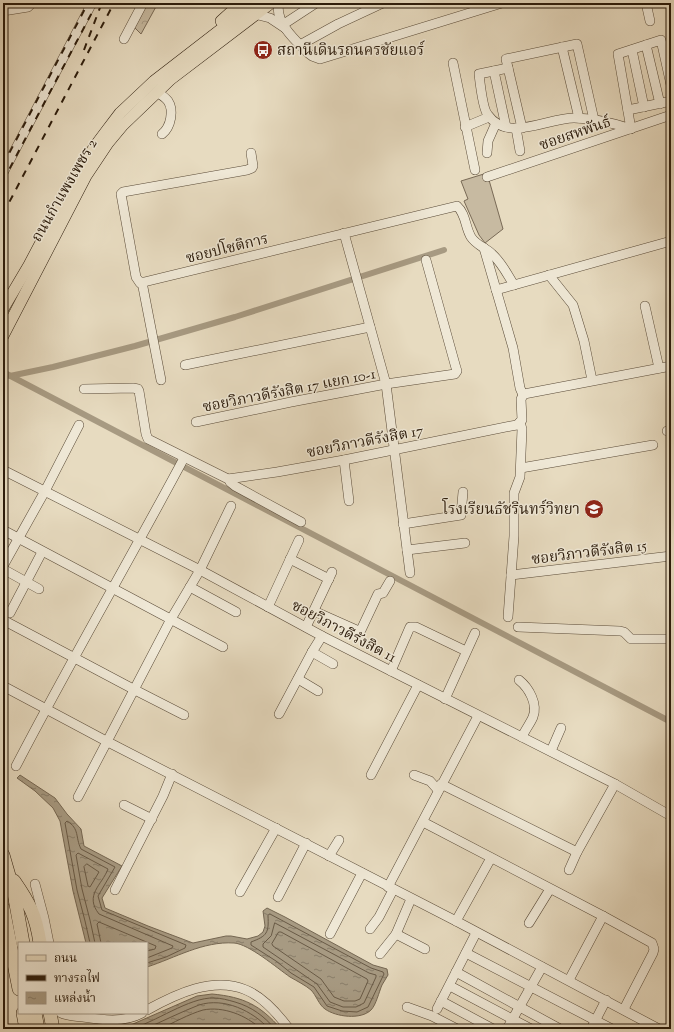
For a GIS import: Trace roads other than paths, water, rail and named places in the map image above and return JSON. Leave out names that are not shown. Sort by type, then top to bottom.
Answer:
[{"type":"highway","points":[[3,855],[14,893],[23,942]]},
{"type":"highway","points":[[3,867],[15,882],[33,910],[38,924],[40,942]]},
{"type":"highway","points":[[3,908],[18,984]]},
{"type":"highway","points":[[23,1014],[26,1029]]},
{"type":"highway","points":[[35,1014],[38,1029]]},
{"type":"highway","points":[[50,1014],[53,1029]]},
{"type":"main road","points":[[204,41],[241,3]]},
{"type":"main road","name":"ถนนกำแพงเพชร 2","points":[[3,309],[29,265],[78,173],[120,113],[154,81],[255,3]]},
{"type":"main road","name":"ถนนกำแพงเพชร 2","points":[[3,336],[77,193],[96,161],[123,125],[171,79],[271,3]]},
{"type":"street","points":[[3,11],[28,7],[32,3]]},
{"type":"street","points":[[3,173],[92,3]]},
{"type":"street","points":[[124,39],[143,3]]},
{"type":"street","points":[[279,3],[278,12],[285,26],[300,45],[312,56],[320,59],[502,3]]},
{"type":"street","points":[[300,45],[338,24],[383,3]]},
{"type":"street","points":[[646,3],[650,21]]},
{"type":"street","points":[[285,26],[312,4]]},
{"type":"street","points":[[255,14],[270,18],[285,26]]},
{"type":"street","points":[[508,68],[479,74],[486,114],[493,120],[506,127],[519,128],[564,119],[579,118],[631,129],[618,54],[661,40],[671,85]]},
{"type":"street","points":[[520,151],[519,128],[506,59],[577,44],[594,120]]},
{"type":"street","points":[[646,45],[660,104]]},
{"type":"street","points":[[562,47],[579,118]]},
{"type":"street","points":[[632,50],[644,106]]},
{"type":"street","points":[[453,63],[475,170]]},
{"type":"street","points":[[494,71],[506,127]]},
{"type":"street","points":[[158,92],[167,100],[171,113],[170,123],[166,131],[162,134]]},
{"type":"street","points":[[628,110],[671,101]]},
{"type":"street","name":"ซอยสหพันธ์","points":[[487,177],[671,115]]},
{"type":"street","points":[[465,127],[493,120]]},
{"type":"street","points":[[487,153],[493,120]]},
{"type":"street","points":[[161,380],[142,282],[140,283],[136,278],[121,194],[123,192],[247,170],[253,166],[251,153]]},
{"type":"street","name":"ซอยปโชติการ","points":[[142,282],[457,206],[464,217],[470,236],[476,243],[492,253],[514,285]]},
{"type":"street","points":[[344,233],[386,384],[410,573]]},
{"type":"street","points":[[496,290],[671,241]]},
{"type":"street","points":[[484,248],[513,348],[520,388],[523,395],[521,399],[522,420],[520,422],[522,429],[521,468],[520,477],[514,492],[514,536],[508,617]]},
{"type":"street","name":"ซอยวิภาวดีรังสิต 17 แยก 10-1","points":[[196,422],[386,384],[452,375],[456,371],[426,260]]},
{"type":"street","points":[[549,275],[573,305],[584,341],[592,380]]},
{"type":"street","points":[[645,306],[659,368]]},
{"type":"street","points":[[184,365],[370,327]]},
{"type":"street","points":[[523,395],[592,380],[671,366]]},
{"type":"street","points":[[84,389],[138,389],[148,439],[184,458],[230,479],[230,482],[235,486],[301,522]]},
{"type":"street","name":"ซอยวิภาวดีรังสิต 17","points":[[230,479],[344,460],[511,426],[520,422]]},
{"type":"street","points":[[39,589],[3,568],[79,425]]},
{"type":"street","points":[[521,468],[653,445]]},
{"type":"street","points":[[16,766],[74,657],[113,590],[184,458]]},
{"type":"street","points":[[344,460],[349,501]]},
{"type":"street","name":"ซอยวิภาวดีรังสิต 11","points":[[3,470],[200,570],[322,636],[615,784],[671,816]]},
{"type":"street","points":[[404,524],[461,515],[463,492]]},
{"type":"street","points":[[78,797],[171,619],[200,570],[231,506]]},
{"type":"street","points":[[3,530],[113,590],[223,647]]},
{"type":"street","points":[[268,607],[299,540]]},
{"type":"street","points":[[407,550],[465,543]]},
{"type":"street","points":[[10,613],[42,552]]},
{"type":"street","name":"ซอยวิภาวดีรังสิต 15","points":[[511,575],[671,556]]},
{"type":"street","points":[[290,559],[330,575],[306,627]]},
{"type":"street","points":[[314,611],[359,631],[361,630],[378,594],[383,593],[390,581]]},
{"type":"street","points":[[190,587],[236,612]]},
{"type":"street","points":[[3,620],[184,715]]},
{"type":"street","points":[[391,671],[410,628],[416,627],[466,651]]},
{"type":"street","points":[[518,627],[620,630],[631,639],[671,639]]},
{"type":"street","points":[[445,699],[475,633]]},
{"type":"street","points":[[279,714],[322,636]]},
{"type":"street","points":[[312,652],[333,664]]},
{"type":"street","points":[[298,679],[318,691]]},
{"type":"street","points":[[519,680],[529,691],[534,707],[534,716],[522,737]]},
{"type":"street","points":[[371,775],[418,685]]},
{"type":"street","points":[[3,686],[108,742],[569,980],[659,1029]]},
{"type":"street","points":[[370,929],[379,917],[391,888],[440,787],[478,716]]},
{"type":"street","points":[[551,751],[561,728]]},
{"type":"street","points":[[115,890],[163,796],[172,774]]},
{"type":"street","points":[[414,774],[577,852]]},
{"type":"street","points":[[569,870],[577,852],[615,784]]},
{"type":"street","points":[[124,804],[152,818]]},
{"type":"street","points":[[423,822],[652,943],[654,945],[653,953],[624,1009]]},
{"type":"street","points":[[240,892],[276,828]]},
{"type":"street","points":[[329,856],[339,840]]},
{"type":"street","points":[[278,897],[306,843]]},
{"type":"street","points":[[456,921],[491,858]]},
{"type":"street","points":[[330,934],[362,873]]},
{"type":"street","points":[[35,884],[49,942]]},
{"type":"street","points":[[529,923],[550,889]]},
{"type":"street","points":[[380,954],[396,934],[411,899]]},
{"type":"street","points":[[569,980],[603,916]]},
{"type":"street","points":[[437,1009],[476,933]]},
{"type":"street","points":[[396,934],[425,949]]},
{"type":"street","points":[[466,953],[612,1029]]},
{"type":"street","points":[[507,1029],[542,967]]},
{"type":"street","points":[[456,972],[560,1029]]},
{"type":"street","points":[[148,1009],[162,1002],[193,990],[209,986],[230,985],[247,990],[263,1000],[289,1029]]},
{"type":"street","points":[[450,986],[531,1029]]},
{"type":"street","points":[[591,1029],[606,1000]]},
{"type":"street","points":[[408,1007],[437,1009],[493,1029]]},
{"type":"street","points":[[437,1009],[457,1029]]},
{"type":"street","points":[[64,1014],[106,1020],[126,1019],[139,1014]]},
{"type":"water","points":[[20,775],[55,798],[81,829],[84,846],[122,866],[102,898],[105,908],[193,943],[226,936],[247,939],[258,936],[263,932],[265,926],[263,911],[267,908],[373,965],[387,969],[388,975],[382,985],[373,1008],[367,1013],[355,1016],[330,1012],[319,1003],[309,988],[290,977],[255,952],[240,944],[223,943],[200,947],[148,967],[148,942],[86,942],[73,891],[60,821],[53,808],[35,791],[17,778]]},
{"type":"water","points":[[212,994],[233,997],[251,1004],[266,1014],[281,1029],[112,1029],[133,1024],[197,996]]},
{"type":"waterway","points":[[10,376],[53,367],[135,346],[235,317],[444,250]]},
{"type":"waterway","points":[[3,372],[671,722]]},
{"type":"railway","points":[[3,165],[88,3]]},
{"type":"railway","points":[[3,181],[97,3]]},
{"type":"railway","points":[[3,214],[114,3]]},
{"type":"railway","points":[[84,50],[101,5]]},
{"type":"place","name":"สถานีเดินรถนครชัยแอร์","points":[[263,50]]},
{"type":"place","name":"โรงเรียนธัชรินทร์วิทยา","points":[[594,509]]}]
